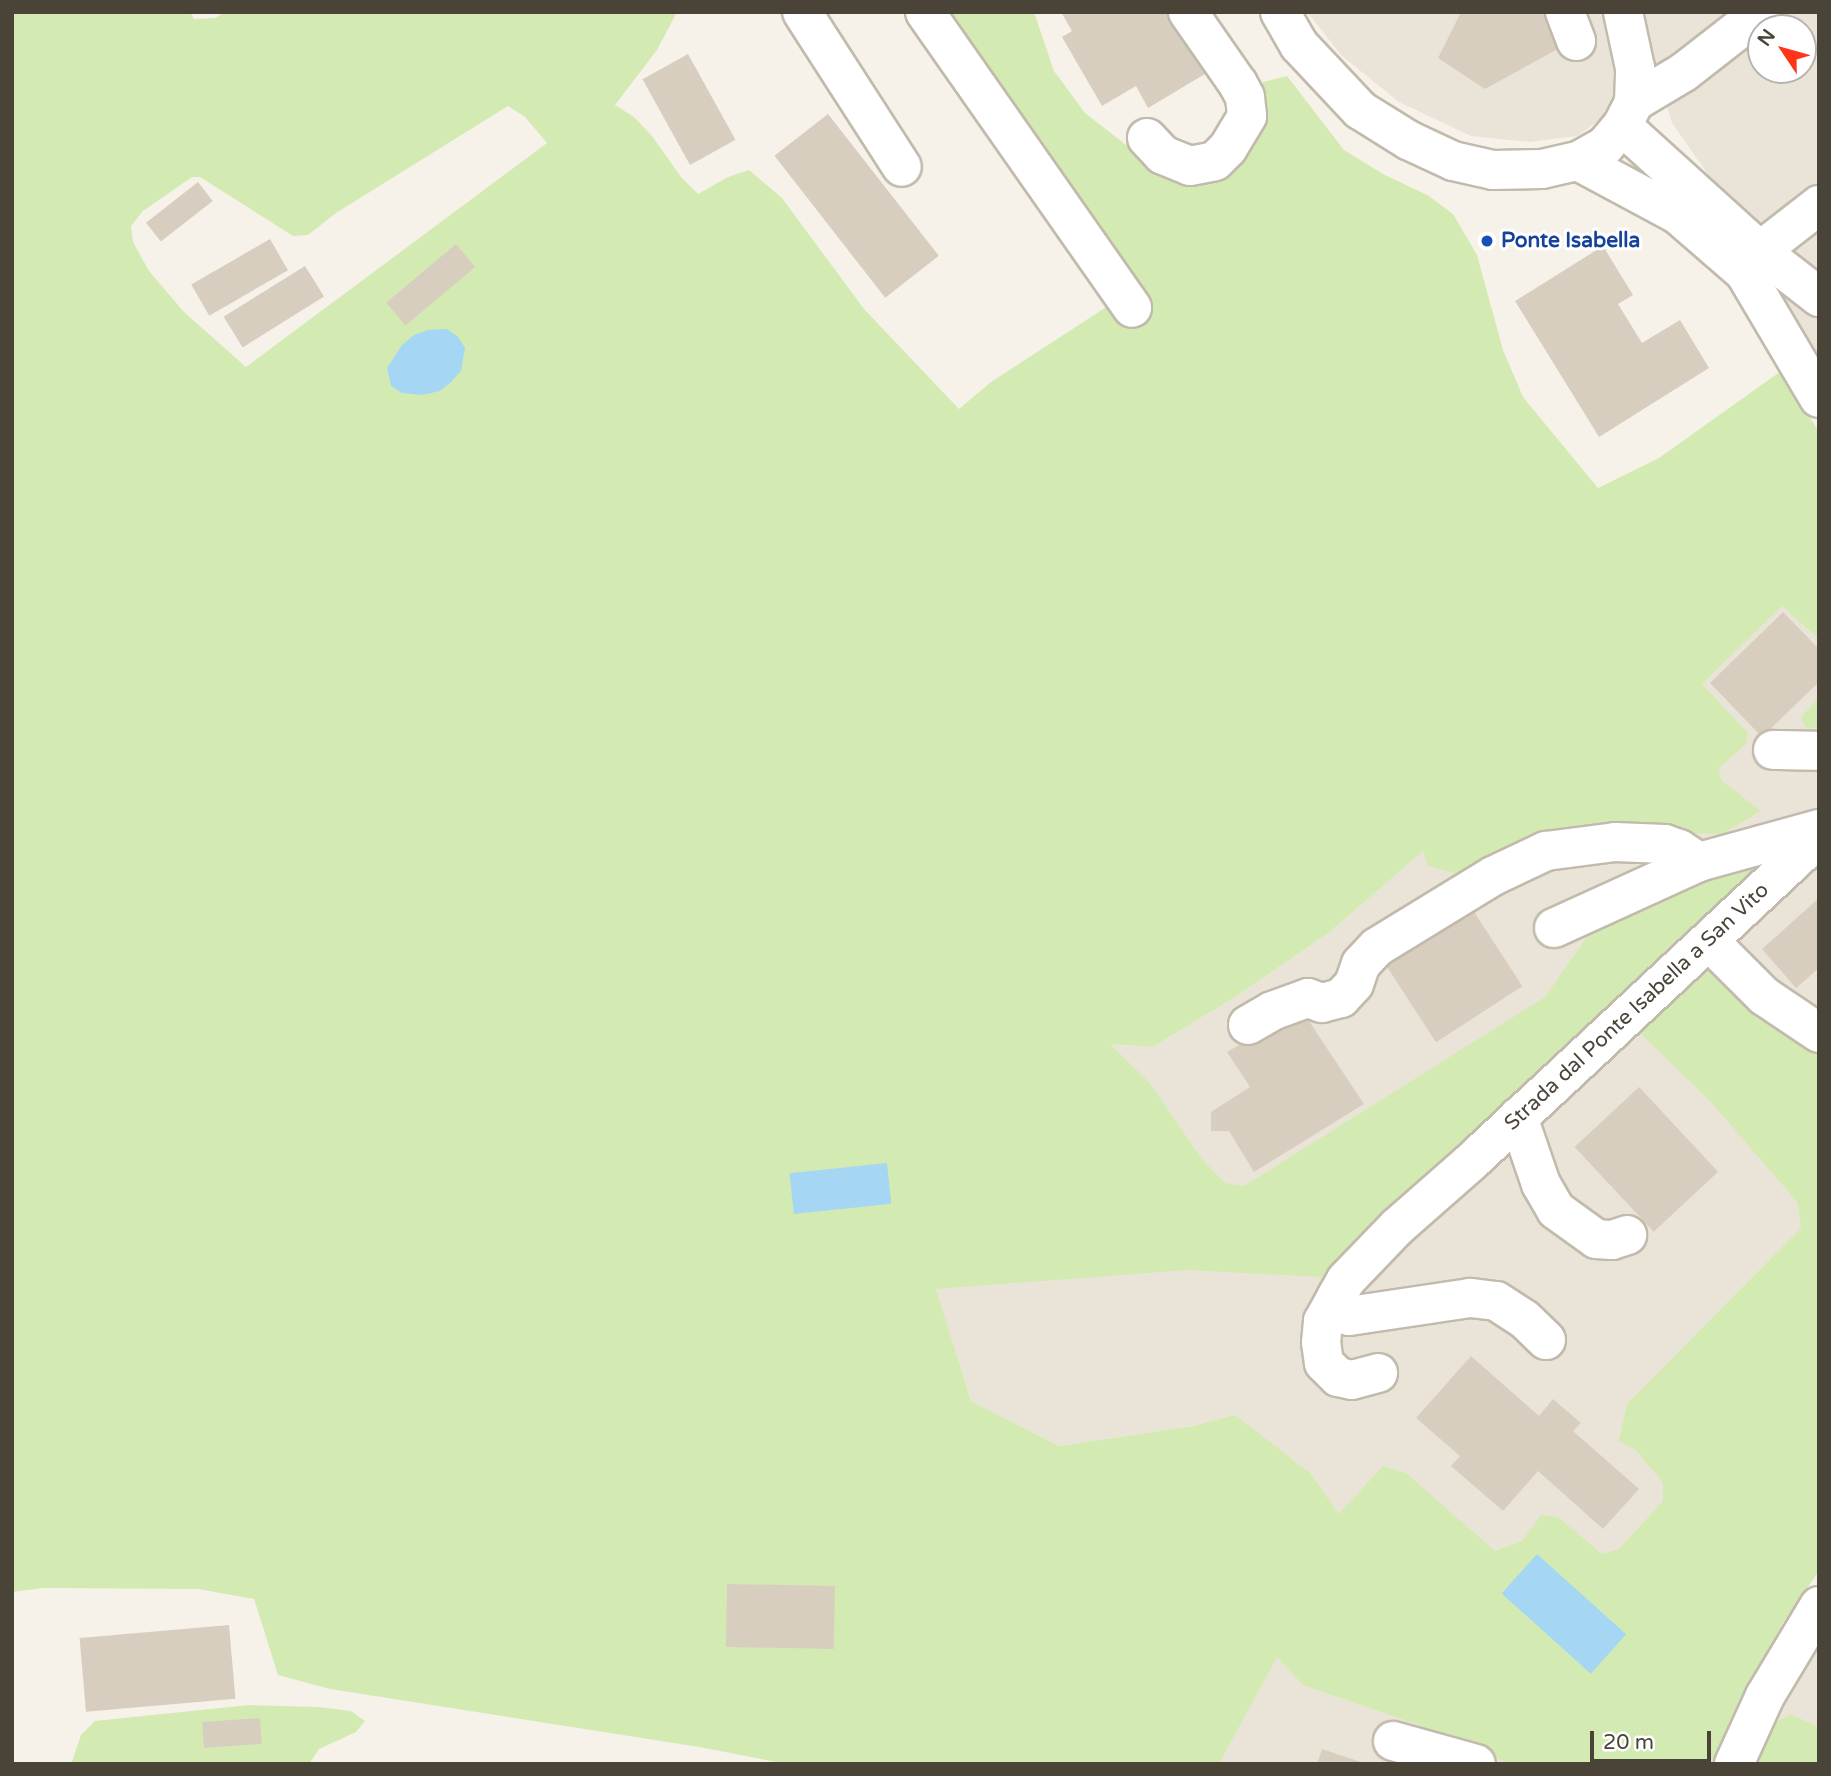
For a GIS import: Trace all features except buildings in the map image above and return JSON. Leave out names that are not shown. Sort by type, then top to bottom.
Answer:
[{"type":"street","points":[[802,12],[902,167]]},
{"type":"street","points":[[925,12],[1132,308]]},
{"type":"street","points":[[1147,138],[1163,155],[1190,166],[1215,161],[1228,148],[1247,116],[1245,97],[1238,84],[1188,12]]},
{"type":"street","points":[[1280,12],[1298,45],[1360,110],[1408,140],[1453,162],[1493,170],[1542,169],[1578,161],[1605,146],[1628,114],[1761,12]]},
{"type":"street","points":[[1623,12],[1635,68],[1628,114]]},
{"type":"street","points":[[1628,114],[1760,251],[1819,298]]},
{"type":"street","points":[[1578,161],[1677,214],[1745,273],[1819,397]]},
{"type":"street","points":[[1760,251],[1819,205]]},
{"type":"street","points":[[1773,750],[1819,751]]},
{"type":"street","points":[[1554,928],[1699,862],[1819,829]]},
{"type":"street","name":"Strada dal Ponte Isabella a San Vito","points":[[1378,1373],[1352,1380],[1338,1377],[1324,1363],[1321,1342],[1323,1321],[1346,1280],[1396,1227],[1819,837]]},
{"type":"street","points":[[1248,1025],[1272,1011],[1308,998],[1322,1003],[1341,998],[1354,984],[1361,964],[1377,947],[1493,876],[1546,851],[1615,842],[1665,844],[1679,849],[1699,862]]},
{"type":"street","points":[[1709,941],[1765,996],[1819,1033]]},
{"type":"street","points":[[1518,1117],[1541,1184],[1556,1210],[1596,1239],[1612,1240],[1627,1235]]},
{"type":"street","points":[[1337,1296],[1336,1308],[1349,1316],[1470,1298],[1496,1301],[1524,1319],[1546,1340]]},
{"type":"street","points":[[1734,1764],[1765,1696],[1819,1606]]},
{"type":"street","points":[[1393,1741],[1476,1764]]},
{"type":"shaded area","points":[[1307,12],[1607,12],[1620,89],[1605,116],[1577,136],[1529,142],[1471,136],[1399,102],[1342,56]]},
{"type":"shaded area","points":[[1638,12],[1819,12],[1819,368],[1717,187],[1672,123]]},
{"type":"shaded area","points":[[1819,502],[1819,1571],[1784,1621],[1739,1703],[1714,1764],[1219,1764],[1276,1657],[1235,1416],[1193,1426],[1059,1446],[971,1401],[935,1288],[1109,1044],[1153,1047],[1235,997],[1327,934]]},
{"type":"shaded area","points":[[1819,1639],[1819,1764],[1754,1764],[1794,1680]]},
{"type":"green space","points":[[12,12],[190,12],[194,19],[215,18],[225,12],[677,12],[657,50],[615,105],[634,117],[652,136],[681,177],[698,194],[728,177],[749,170],[782,198],[864,309],[959,409],[991,382],[1134,289],[939,12],[1034,12],[1054,71],[1085,113],[1139,155],[1186,184],[1257,95],[1263,82],[1287,76],[1344,150],[1383,174],[1429,196],[1453,214],[1477,255],[1503,350],[1523,397],[1598,488],[1659,458],[1781,371],[1819,432],[1819,639],[1782,606],[1702,684],[1748,733],[1746,744],[1719,768],[1721,780],[1761,811],[1722,834],[1676,833],[1520,846],[1455,873],[1428,866],[1423,851],[1327,934],[1235,997],[1153,1047],[1110,1044],[1150,1083],[1201,1158],[1225,1183],[1244,1186],[1545,997],[1596,924],[1734,862],[1750,865],[1750,874],[1740,886],[1358,1252],[1322,1277],[1188,1270],[936,1289],[971,1401],[1059,1446],[1193,1426],[1235,1415],[1310,1473],[1339,1514],[1383,1466],[1406,1473],[1495,1551],[1522,1541],[1541,1515],[1558,1517],[1602,1554],[1619,1549],[1663,1501],[1663,1483],[1636,1450],[1619,1441],[1627,1404],[1801,1228],[1798,1203],[1710,1101],[1642,1035],[1643,1022],[1699,966],[1819,1012],[1819,1571],[1784,1621],[1739,1703],[1714,1764],[1511,1764],[1416,1724],[1303,1685],[1277,1657],[1219,1764],[787,1764],[699,1747],[330,1689],[278,1675],[254,1599],[198,1589],[44,1588],[12,1592]],"holes":[[[508,106],[525,117],[547,143],[246,367],[184,312],[149,271],[133,242],[131,226],[143,211],[192,177],[200,177],[293,236],[308,235],[336,213]]]},
{"type":"green space","points":[[1819,697],[1819,729],[1805,727],[1801,717]]},
{"type":"green space","points":[[249,1705],[351,1711],[365,1721],[356,1732],[319,1749],[309,1764],[71,1764],[81,1735],[95,1721]]},
{"type":"green space","points":[[1790,1714],[1819,1727],[1819,1764],[1754,1764],[1773,1724]]},
{"type":"water","points":[[447,329],[458,337],[465,348],[461,371],[451,382],[440,391],[422,395],[402,393],[391,386],[387,368],[402,345],[414,335],[428,330]]},
{"type":"water","points":[[887,1163],[891,1204],[794,1214],[790,1173]]},
{"type":"water","points":[[1537,1554],[1626,1634],[1591,1674],[1502,1593]]},
{"type":"place","name":"Ponte Isabella","points":[[1487,241]]}]
